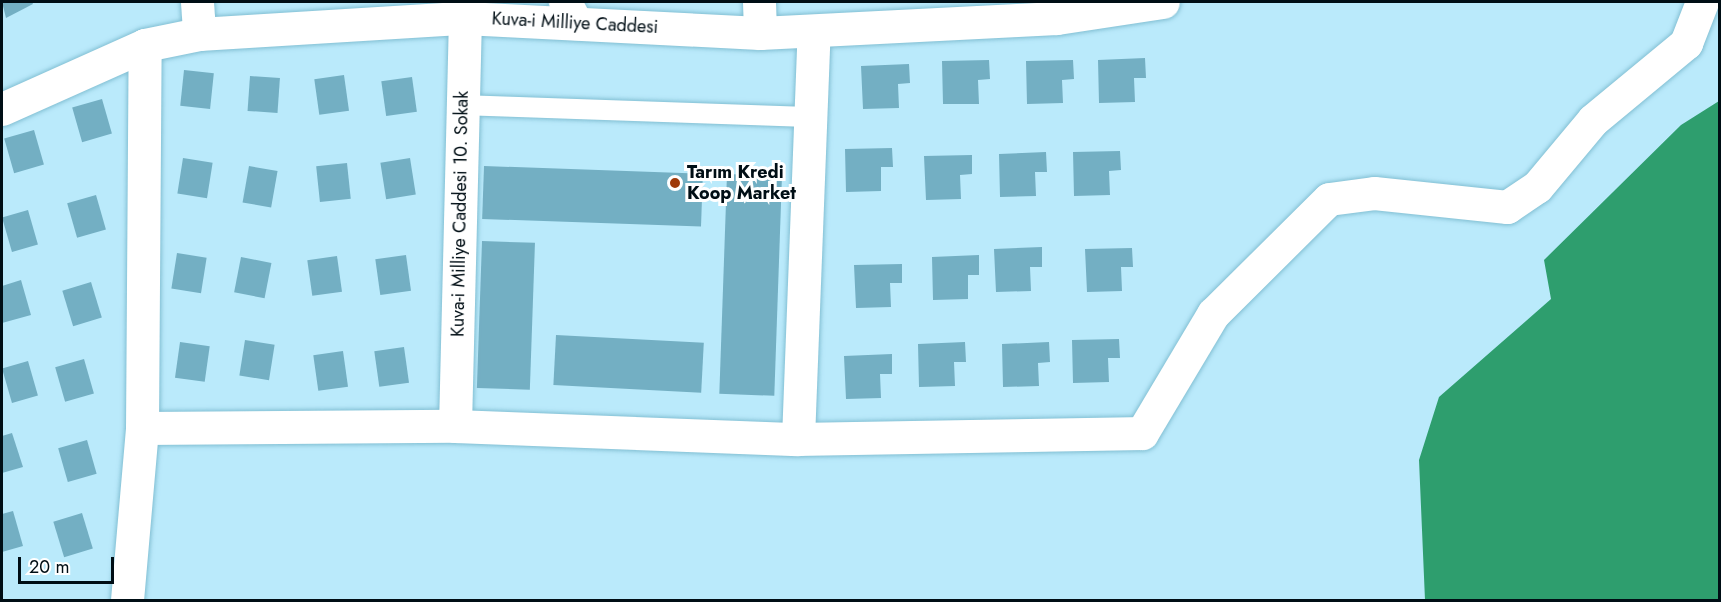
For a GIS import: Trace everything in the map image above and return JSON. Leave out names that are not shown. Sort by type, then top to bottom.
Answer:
[{"type":"street","points":[[197,2],[199,34]]},
{"type":"street","name":"Kuva-i Milliye Caddesi","points":[[2,109],[145,45],[199,34],[465,10],[760,17],[814,31],[1057,18],[1163,2]]},
{"type":"street","points":[[141,428],[455,426],[798,439],[1142,433],[1213,314],[1329,199],[1374,193],[1507,207],[1537,187],[1593,120],[1686,44],[1702,2]]},
{"type":"street","name":"Kuva-i Milliye Caddesi 10. Sokak","points":[[455,426],[465,10]]},
{"type":"street","points":[[798,439],[813,117],[814,31]]},
{"type":"street","points":[[127,600],[141,428],[145,45]]},
{"type":"lane","points":[[462,105],[813,117]]},
{"type":"shaded area","points":[[1719,101],[1719,600],[1425,600],[1419,460],[1439,397],[1551,299],[1544,260],[1681,125]]},
{"type":"building","points":[[2,2],[32,2],[33,4],[6,18]]},
{"type":"building","points":[[1145,58],[1146,78],[1134,78],[1135,102],[1099,103],[1098,60]]},
{"type":"building","points":[[989,60],[990,79],[978,80],[979,104],[943,104],[942,61]]},
{"type":"building","points":[[1073,60],[1074,79],[1062,80],[1063,103],[1027,104],[1026,61]]},
{"type":"building","points":[[909,64],[910,83],[898,84],[899,108],[863,109],[861,66]]},
{"type":"building","points":[[184,70],[214,73],[210,109],[180,106]]},
{"type":"building","points":[[344,75],[349,111],[319,115],[314,79]]},
{"type":"building","points":[[250,76],[280,78],[277,113],[248,111]]},
{"type":"building","points":[[412,77],[417,112],[386,116],[381,81]]},
{"type":"building","points":[[102,99],[112,134],[82,142],[72,108]]},
{"type":"building","points":[[34,130],[44,165],[14,173],[4,139]]},
{"type":"building","points":[[892,148],[893,167],[881,167],[881,191],[846,192],[845,149]]},
{"type":"building","points":[[1120,151],[1121,170],[1109,171],[1110,195],[1074,196],[1073,152]]},
{"type":"building","points":[[1046,152],[1047,172],[1035,172],[1036,196],[1000,197],[999,154]]},
{"type":"building","points":[[972,155],[972,174],[960,175],[961,199],[926,200],[924,156]]},
{"type":"building","points":[[183,158],[213,163],[207,198],[177,194]]},
{"type":"building","points":[[410,158],[416,195],[386,199],[380,163]]},
{"type":"building","points":[[347,163],[351,199],[320,202],[316,166]]},
{"type":"building","points":[[249,166],[278,171],[271,207],[243,202]]},
{"type":"building","points":[[484,166],[703,174],[701,227],[482,219]]},
{"type":"building","points":[[727,174],[782,176],[774,396],[719,394]]},
{"type":"building","points":[[96,195],[106,230],[77,238],[67,203]]},
{"type":"building","points":[[28,210],[38,245],[12,252],[2,217]]},
{"type":"building","points":[[482,241],[535,243],[530,390],[477,388]]},
{"type":"building","points":[[1042,247],[1042,267],[1030,267],[1031,291],[996,292],[994,249]]},
{"type":"building","points":[[1132,248],[1133,267],[1121,267],[1122,291],[1087,292],[1085,249]]},
{"type":"building","points":[[177,253],[207,258],[201,293],[171,289]]},
{"type":"building","points":[[406,255],[411,291],[380,295],[375,259]]},
{"type":"building","points":[[979,255],[979,275],[968,275],[968,299],[933,300],[932,257]]},
{"type":"building","points":[[337,256],[342,292],[312,296],[307,260]]},
{"type":"building","points":[[241,257],[271,263],[265,298],[234,292]]},
{"type":"building","points":[[902,264],[902,283],[890,283],[891,307],[856,308],[854,265]]},
{"type":"building","points":[[21,280],[31,315],[2,323],[2,286]]},
{"type":"building","points":[[91,282],[102,317],[73,326],[62,291]]},
{"type":"building","points":[[556,335],[704,343],[701,393],[553,385]]},
{"type":"building","points":[[1119,339],[1120,358],[1108,358],[1109,382],[1073,383],[1072,340]]},
{"type":"building","points":[[245,340],[275,345],[269,380],[239,376]]},
{"type":"building","points":[[180,342],[210,346],[205,382],[175,378]]},
{"type":"building","points":[[965,342],[966,362],[954,362],[955,386],[919,387],[918,344]]},
{"type":"building","points":[[1049,342],[1050,362],[1038,363],[1039,386],[1003,387],[1002,344]]},
{"type":"building","points":[[404,347],[409,383],[379,387],[374,351]]},
{"type":"building","points":[[343,351],[348,387],[318,391],[313,355]]},
{"type":"building","points":[[892,354],[892,374],[880,374],[881,398],[846,399],[844,356]]},
{"type":"building","points":[[84,359],[94,394],[65,402],[55,367]]},
{"type":"building","points":[[28,361],[38,396],[12,403],[2,368]]},
{"type":"building","points":[[12,433],[23,467],[2,473],[2,436]]},
{"type":"building","points":[[87,440],[97,474],[68,482],[58,448]]},
{"type":"building","points":[[13,511],[23,546],[2,552],[2,514]]},
{"type":"building","points":[[82,513],[93,548],[64,557],[53,522]]},
{"type":"place","name":"Tarım Kredi Koop Market","points":[[675,183]]}]
